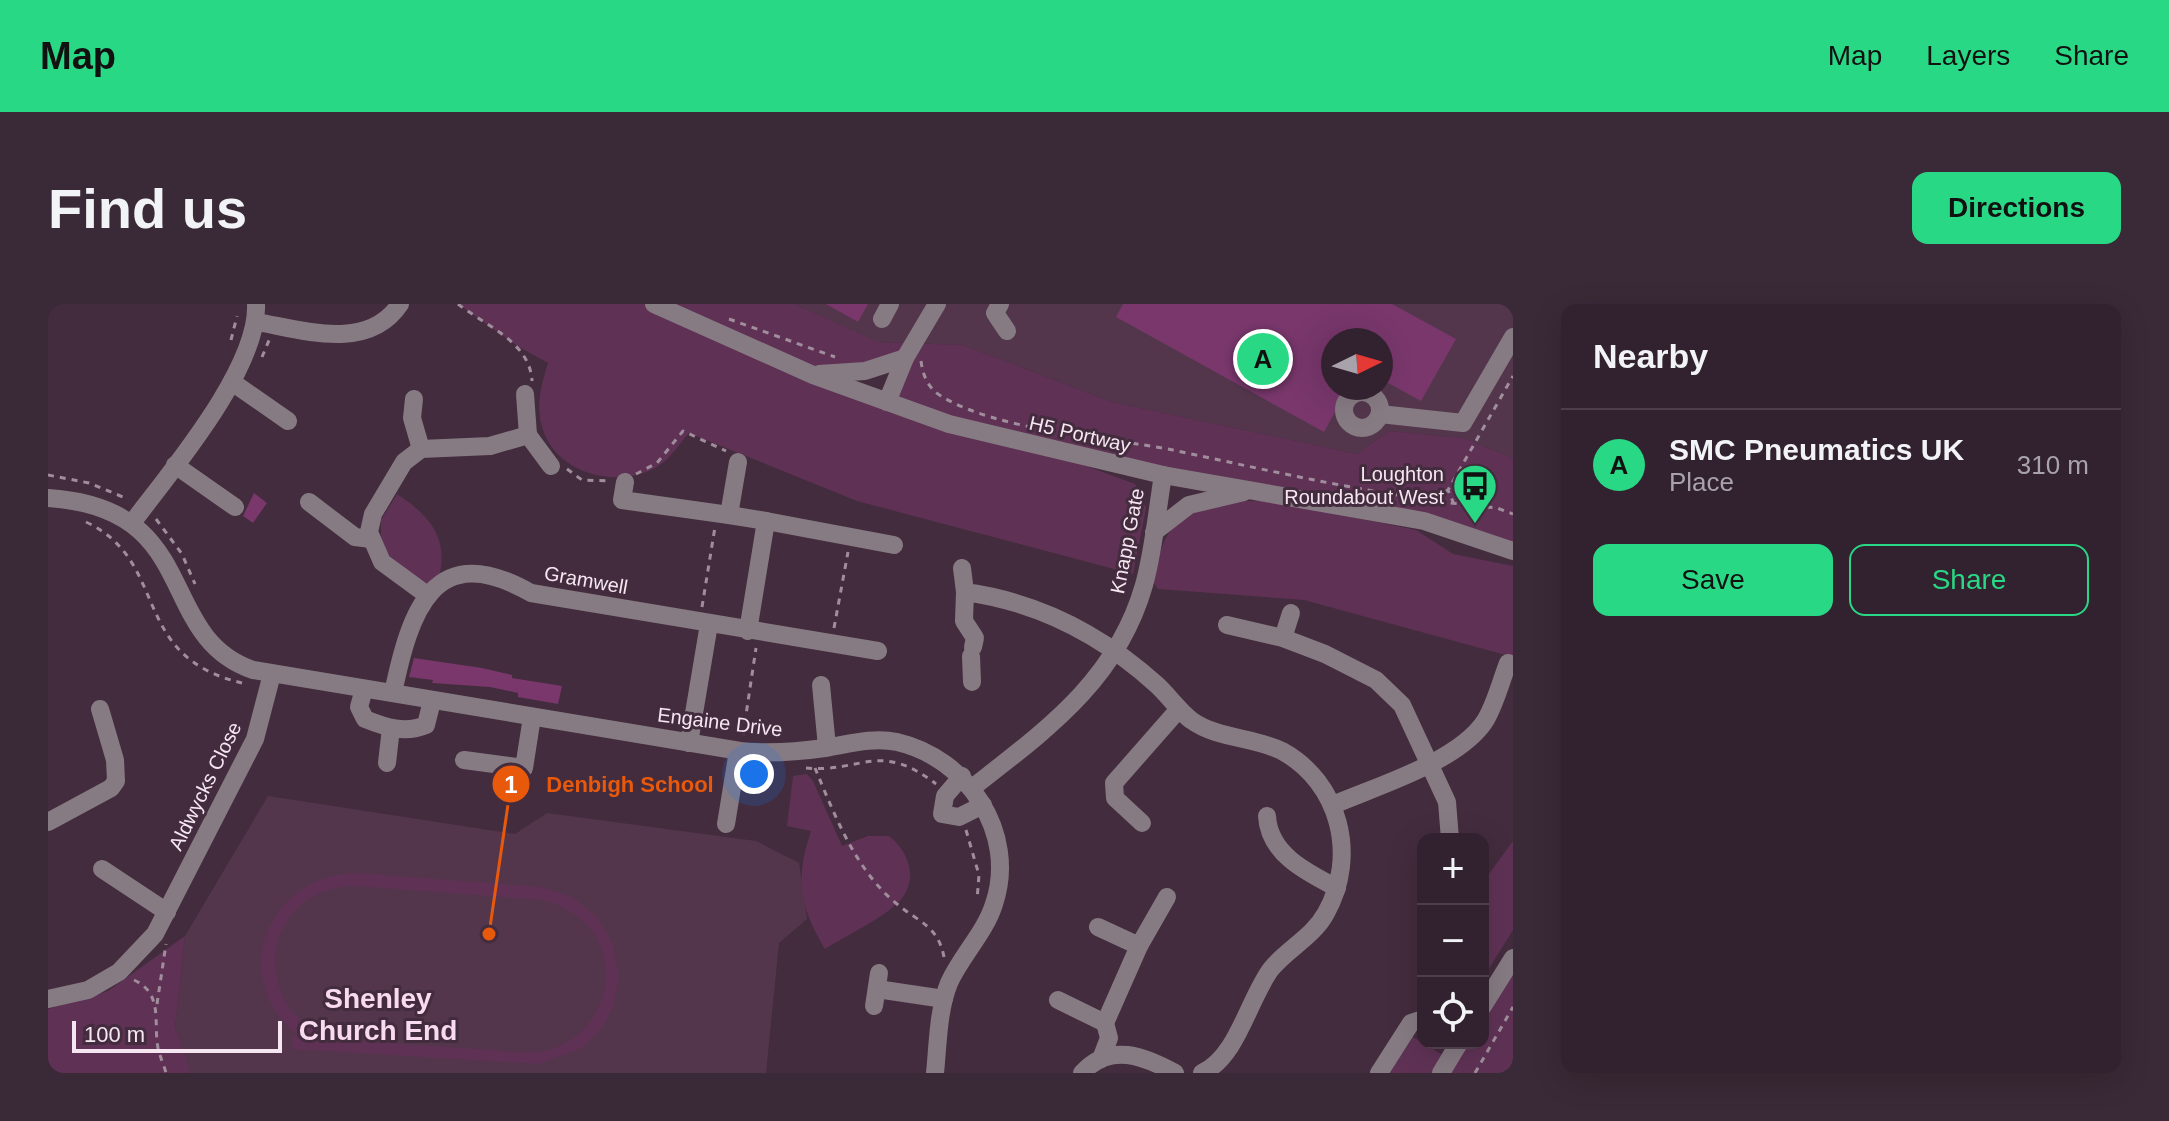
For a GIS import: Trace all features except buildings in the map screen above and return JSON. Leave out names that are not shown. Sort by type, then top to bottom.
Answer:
[{"type":"street","points":[[132,523],[232,382],[256,313],[334,335],[352,334],[385,321],[400,304]]},
{"type":"street","name":"H5 Portway","points":[[654,304],[813,375],[887,402],[1023,444],[1163,475],[1424,521],[1513,551]]},
{"type":"street","points":[[887,402],[910,351],[937,304]]},
{"type":"street","points":[[1000,304],[995,313],[1007,331]]},
{"type":"street","points":[[1380,414],[1463,423],[1513,337]]},
{"type":"street","points":[[813,375],[865,371],[910,351]]},
{"type":"street","points":[[232,382],[288,421]]},
{"type":"street","points":[[525,394],[528,435],[551,466]]},
{"type":"street","points":[[414,399],[412,418],[421,449]]},
{"type":"street","points":[[393,693],[413,615],[427,595],[382,562],[371,539],[373,514],[404,462],[421,449],[490,446],[528,435]]},
{"type":"street","points":[[723,515],[738,462]]},
{"type":"street","points":[[175,465],[235,507]]},
{"type":"street","name":"Knapp Gate","points":[[945,796],[1060,720],[1090,687],[1114,652],[1144,583],[1163,475]]},
{"type":"street","points":[[1154,532],[1189,505],[1260,490]]},
{"type":"street","name":"Engaine Drive","points":[[48,498],[96,504],[132,523],[160,551],[203,633],[220,652],[237,664],[272,674],[739,751],[778,754],[856,741],[895,742],[933,753],[967,782],[983,805],[997,840],[1000,877],[994,905],[950,982],[944,999],[935,1073]]},
{"type":"street","points":[[622,498],[894,545]]},
{"type":"street","points":[[309,502],[355,537],[371,539]]},
{"type":"street","points":[[753,632],[766,521]]},
{"type":"street","points":[[962,568],[964,621],[975,638],[972,682]]},
{"type":"street","name":"Gramwell","points":[[427,595],[463,574],[487,572],[531,593],[878,651]]},
{"type":"street","points":[[965,592],[1002,597],[1036,607],[1114,652],[1158,685],[1192,721],[1280,750],[1304,765],[1320,782],[1333,805],[1341,832],[1343,859],[1337,888],[1325,915],[1264,979],[1222,1058],[1202,1073]]},
{"type":"street","points":[[1283,638],[1291,613]]},
{"type":"street","points":[[689,743],[704,623]]},
{"type":"street","points":[[1227,625],[1283,638],[1325,654],[1376,680],[1402,705],[1447,802],[1450,833]]},
{"type":"street","points":[[1333,805],[1452,752],[1486,720],[1508,663]]},
{"type":"street","name":"Aldwycks Close","points":[[48,999],[88,990],[119,972],[155,934],[255,739],[272,674]]},
{"type":"street","points":[[821,685],[827,747]]},
{"type":"street","points":[[364,689],[359,707],[365,719],[391,728],[416,729],[426,725],[432,701]]},
{"type":"street","points":[[48,822],[116,781],[115,760],[100,709]]},
{"type":"street","points":[[1142,823],[1115,798],[1114,783],[1179,709]]},
{"type":"street","points":[[464,760],[524,768],[532,717]]},
{"type":"street","points":[[387,763],[391,728]]},
{"type":"street","points":[[726,824],[739,751]]},
{"type":"street","points":[[945,796],[942,814],[959,817],[983,805]]},
{"type":"street","points":[[1267,816],[1268,833],[1285,855],[1307,873],[1337,888]]},
{"type":"street","points":[[102,869],[167,912]]},
{"type":"street","points":[[1101,1059],[1109,1038],[1105,1023],[1139,946],[1167,897]]},
{"type":"street","points":[[1098,927],[1139,946]]},
{"type":"street","points":[[1489,996],[1513,958]]},
{"type":"street","points":[[877,989],[944,999]]},
{"type":"street","points":[[1058,1000],[1105,1023]]},
{"type":"street","points":[[1379,1073],[1411,1023],[1417,1021]]},
{"type":"street","points":[[1441,1073],[1455,1049]]},
{"type":"street","points":[[1082,1073],[1101,1059],[1119,1054],[1135,1055],[1175,1073]]},
{"type":"path","points":[[458,304],[519,347],[531,364],[532,393],[525,394]]},
{"type":"path","points":[[725,317],[837,357]]},
{"type":"path","points":[[910,351],[921,348],[924,377],[932,390],[972,409],[1072,434],[1172,450],[1282,475],[1454,504],[1497,508],[1513,514]]},
{"type":"path","points":[[1433,500],[1448,490],[1513,376]]},
{"type":"path","points":[[551,466],[565,467],[582,480],[622,498],[683,431],[726,452],[738,462]]},
{"type":"path","points":[[48,475],[89,483],[123,497]]},
{"type":"path","points":[[1448,490],[1454,504]]},
{"type":"path","points":[[704,623],[723,515]]},
{"type":"path","points":[[112,535],[127,555]]},
{"type":"path","points":[[832,644],[851,537]]},
{"type":"path","points":[[739,751],[753,632]]},
{"type":"path","points":[[945,796],[919,771],[896,762],[870,760],[815,768],[848,840],[875,883],[941,938],[944,957],[952,947]]},
{"type":"path","points":[[959,817],[976,863],[977,902]]},
{"type":"path","points":[[124,976],[141,983],[157,1004],[158,1047],[166,1073]]},
{"type":"path","points":[[1475,1073],[1513,1007]]},
{"type":"shaded area","points":[[458,304],[795,304],[878,342],[963,345],[1112,402],[1357,454],[1389,431],[1463,438],[1513,458],[1513,551],[1488,541],[1035,447],[1135,484],[1146,508],[1133,574],[857,501],[689,433],[664,462],[649,471],[632,476],[596,475],[563,459],[551,446],[539,413],[541,388],[548,363],[519,347]],"holes":[[[904,358],[887,402],[815,374]]]},
{"type":"shaded area","points":[[795,304],[1513,304],[1513,458],[1463,438],[1389,431],[1357,454],[1112,402],[963,345],[877,342]]},
{"type":"shaded area","points":[[397,494],[427,519],[439,539],[439,577],[427,587],[381,549],[381,520]]},
{"type":"shaded area","points":[[1242,501],[1274,501],[1416,530],[1453,554],[1513,566],[1513,657],[1304,600],[1158,589],[1153,582],[1170,530],[1189,515]]},
{"type":"shaded area","points":[[807,774],[842,846],[868,836],[889,836],[901,848],[910,872],[907,889],[897,904],[825,949],[810,919],[802,892],[803,864],[811,831],[787,826],[793,776]]},
{"type":"shaded area","points":[[268,796],[515,834],[547,813],[756,841],[799,863],[807,919],[779,943],[766,1073],[184,1073],[175,1028],[185,936]]},
{"type":"shaded area","points":[[1513,841],[1513,930],[1489,968],[1489,905],[1489,874]]},
{"type":"shaded area","points":[[357,873],[541,887],[572,897],[597,917],[612,942],[619,976],[614,1004],[603,1027],[582,1048],[539,1064],[291,1049],[292,1036],[298,1036],[276,1012],[264,986],[261,959],[267,934],[280,910],[300,891],[326,878]],"holes":[[[356,886],[542,900],[580,918],[599,943],[606,970],[601,1001],[585,1028],[559,1046],[544,1051],[343,1040],[311,1028],[290,1008],[278,983],[276,956],[283,930],[298,907],[323,892]]]},
{"type":"shaded area","points":[[185,936],[175,1028],[191,1073],[48,1073],[48,1009],[108,991]]},
{"type":"shaded area","points":[[1513,959],[1513,1073],[1389,1073],[1413,1037],[1417,1039],[1417,1049],[1433,1049],[1449,1059],[1456,1049],[1489,1049],[1489,997]]},
{"type":"place","name":"SMC Pneumatics UK","points":[[1263,359]]},
{"type":"place","name":"Loughton Roundabout West","points":[[1475,525]]},
{"type":"place","name":"Denbigh School","points":[[489,934]]},
{"type":"district","name":"Shenley Church End","points":[[378,1014]]}]
